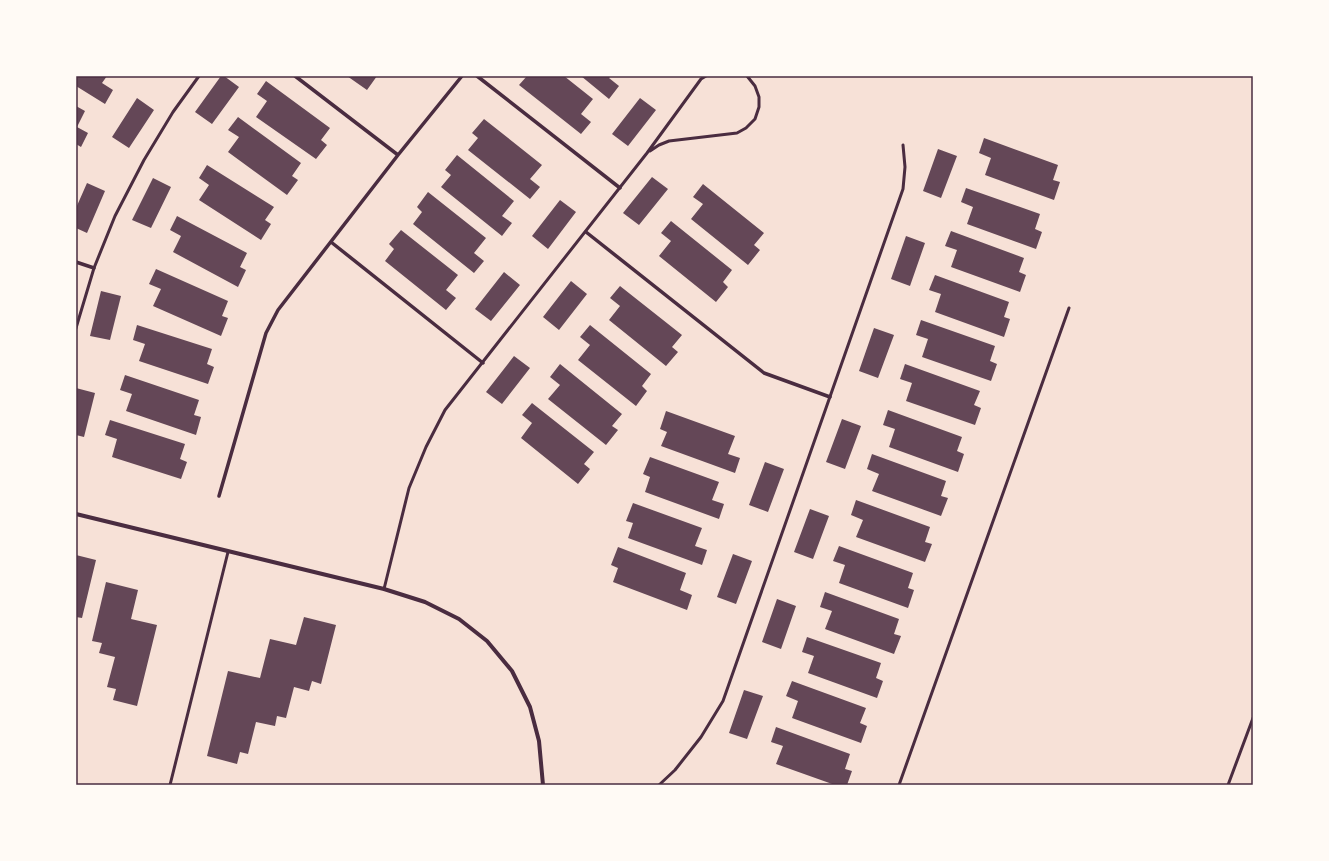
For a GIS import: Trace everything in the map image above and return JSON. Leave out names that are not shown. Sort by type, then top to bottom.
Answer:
[{"type":"street","points":[[295,76],[398,155]]},
{"type":"street","points":[[219,496],[266,333],[278,310],[398,155],[462,76]]},
{"type":"street","points":[[477,76],[620,188]]},
{"type":"street","points":[[586,232],[764,373],[830,397]]},
{"type":"street","points":[[331,242],[483,363]]},
{"type":"street","points":[[76,262],[94,268]]},
{"type":"street","points":[[76,514],[384,589],[425,602],[459,619],[487,641],[512,671],[530,707],[539,741],[544,785]]},
{"type":"lane","points":[[76,328],[94,268],[115,216],[144,160],[173,112],[199,76]]},
{"type":"lane","points":[[384,589],[409,488],[426,447],[445,410],[647,154],[701,80],[706,76]]},
{"type":"lane","points":[[647,154],[658,145],[669,141],[736,134],[746,128],[755,119],[759,107],[759,97],[755,86],[747,76]]},
{"type":"lane","points":[[659,785],[675,770],[701,737],[723,700],[903,189],[905,167],[903,145]]},
{"type":"lane","points":[[899,785],[1069,308]]},
{"type":"lane","points":[[170,785],[228,552]]},
{"type":"lane","points":[[1228,785],[1253,718]]},
{"type":"building","points":[[76,76],[107,76],[102,83],[113,90],[105,104],[76,86]]},
{"type":"building","points":[[221,76],[224,76],[239,87],[212,124],[195,112]]},
{"type":"building","points":[[347,76],[377,76],[367,90]]},
{"type":"building","points":[[527,76],[564,76],[593,99],[581,114],[591,122],[581,134],[519,85]]},
{"type":"building","points":[[581,76],[611,76],[609,78],[619,86],[609,99]]},
{"type":"building","points":[[266,81],[330,128],[321,140],[327,145],[316,159],[256,117],[267,101],[257,94]]},
{"type":"building","points":[[137,98],[154,110],[129,148],[112,137]]},
{"type":"building","points":[[640,98],[656,110],[628,146],[612,134]]},
{"type":"building","points":[[76,106],[85,111],[77,127],[88,133],[81,147],[76,144]]},
{"type":"building","points":[[238,117],[301,163],[292,176],[298,180],[287,195],[228,152],[239,137],[228,130]]},
{"type":"building","points":[[484,119],[542,165],[530,179],[540,187],[530,199],[468,150],[478,138],[472,133]]},
{"type":"building","points":[[984,138],[1058,165],[1053,180],[1060,182],[1054,200],[985,175],[991,158],[979,153]]},
{"type":"building","points":[[938,149],[957,156],[941,198],[923,191]]},
{"type":"building","points":[[457,155],[514,201],[502,216],[512,223],[502,236],[441,187],[451,175],[445,170]]},
{"type":"building","points":[[207,165],[274,207],[265,220],[271,224],[261,240],[199,200],[209,185],[199,178]]},
{"type":"building","points":[[652,177],[668,189],[639,225],[623,213]]},
{"type":"building","points":[[153,178],[171,187],[151,228],[132,220]]},
{"type":"building","points":[[87,183],[105,191],[87,233],[76,228],[76,208]]},
{"type":"building","points":[[703,184],[764,233],[754,245],[760,250],[748,265],[691,219],[703,204],[693,197]]},
{"type":"building","points":[[966,188],[1040,214],[1035,229],[1042,232],[1036,249],[967,224],[973,207],[961,202]]},
{"type":"building","points":[[428,192],[486,238],[474,253],[484,261],[474,273],[413,224],[422,212],[417,207]]},
{"type":"building","points":[[560,200],[576,212],[548,249],[532,236]]},
{"type":"building","points":[[177,216],[247,253],[240,267],[246,270],[238,287],[173,252],[181,236],[170,230]]},
{"type":"building","points":[[671,221],[732,270],[723,282],[728,287],[716,302],[659,256],[671,241],[661,233]]},
{"type":"building","points":[[401,230],[458,275],[446,290],[456,298],[446,310],[385,261],[394,249],[389,244]]},
{"type":"building","points":[[951,231],[1024,258],[1019,272],[1026,275],[1020,292],[951,267],[957,250],[945,246]]},
{"type":"building","points":[[906,236],[925,243],[910,286],[891,279]]},
{"type":"building","points":[[156,269],[228,301],[222,316],[228,318],[221,336],[153,306],[161,289],[149,284]]},
{"type":"building","points":[[504,272],[520,285],[491,321],[475,309]]},
{"type":"building","points":[[935,275],[1009,302],[1004,317],[1010,319],[1004,337],[935,312],[941,294],[929,290]]},
{"type":"building","points":[[571,281],[587,294],[559,330],[543,317]]},
{"type":"building","points":[[620,286],[682,335],[672,347],[678,352],[666,366],[609,320],[620,306],[610,298]]},
{"type":"building","points":[[101,291],[121,296],[110,340],[90,336]]},
{"type":"building","points":[[921,320],[995,346],[990,361],[997,364],[991,381],[922,357],[928,339],[916,335]]},
{"type":"building","points":[[137,325],[212,349],[207,364],[214,367],[208,384],[139,361],[145,344],[133,340]]},
{"type":"building","points":[[590,325],[651,374],[642,386],[647,391],[636,406],[578,360],[590,345],[580,337]]},
{"type":"building","points":[[874,328],[894,335],[878,378],[859,371]]},
{"type":"building","points":[[514,356],[530,368],[502,404],[486,392]]},
{"type":"building","points":[[560,364],[622,414],[612,426],[618,430],[606,445],[548,399],[560,385],[550,377]]},
{"type":"building","points":[[905,364],[980,391],[974,405],[981,408],[975,425],[906,401],[912,383],[900,379]]},
{"type":"building","points":[[125,375],[199,400],[194,415],[201,417],[196,435],[126,411],[132,394],[120,390]]},
{"type":"building","points":[[76,388],[95,393],[84,437],[76,435]]},
{"type":"building","points":[[532,403],[594,452],[584,464],[590,469],[578,484],[521,438],[532,423],[522,415]]},
{"type":"building","points":[[888,410],[962,437],[957,451],[964,454],[958,472],[889,447],[895,429],[883,425]]},
{"type":"building","points":[[666,411],[735,436],[728,454],[740,458],[735,473],[661,446],[667,432],[660,429]]},
{"type":"building","points":[[842,419],[861,426],[845,469],[826,462]]},
{"type":"building","points":[[110,420],[185,444],[180,459],[187,462],[181,479],[112,457],[117,439],[105,435]]},
{"type":"building","points":[[872,454],[946,481],[941,496],[948,498],[941,516],[872,491],[879,474],[867,469]]},
{"type":"building","points":[[650,457],[719,482],[712,500],[724,504],[719,519],[645,492],[650,477],[643,474]]},
{"type":"building","points":[[765,462],[784,469],[768,512],[749,505]]},
{"type":"building","points":[[856,500],[930,527],[925,542],[932,544],[925,562],[856,537],[863,520],[851,515]]},
{"type":"building","points":[[633,503],[702,528],[695,546],[707,550],[702,565],[628,538],[633,523],[626,521]]},
{"type":"building","points":[[810,509],[829,516],[813,559],[794,552]]},
{"type":"building","points":[[839,546],[913,573],[908,588],[914,590],[908,608],[839,583],[845,565],[833,561]]},
{"type":"building","points":[[618,547],[686,573],[680,590],[692,595],[687,610],[613,582],[618,568],[611,565]]},
{"type":"building","points":[[733,554],[752,561],[736,604],[717,597]]},
{"type":"building","points":[[76,555],[96,560],[82,618],[76,617]]},
{"type":"building","points":[[106,582],[138,590],[131,619],[157,625],[137,706],[113,700],[116,689],[107,687],[115,657],[99,653],[102,643],[92,641]]},
{"type":"building","points":[[825,592],[899,619],[894,634],[901,636],[894,654],[825,629],[832,611],[820,607]]},
{"type":"building","points":[[777,599],[796,606],[781,649],[762,642]]},
{"type":"building","points":[[304,617],[336,625],[321,684],[312,681],[309,691],[294,687],[286,718],[277,716],[275,726],[256,722],[248,754],[240,752],[237,764],[207,756],[228,671],[260,678],[270,639],[296,645]]},
{"type":"building","points":[[807,637],[881,663],[876,678],[883,681],[877,698],[808,673],[814,656],[802,652]]},
{"type":"building","points":[[792,681],[866,708],[860,723],[867,726],[861,743],[792,718],[798,701],[786,696]]},
{"type":"building","points":[[744,690],[763,696],[747,739],[729,733]]},
{"type":"building","points":[[776,727],[850,754],[845,769],[852,771],[847,785],[835,785],[776,764],[783,746],[771,742]]}]
